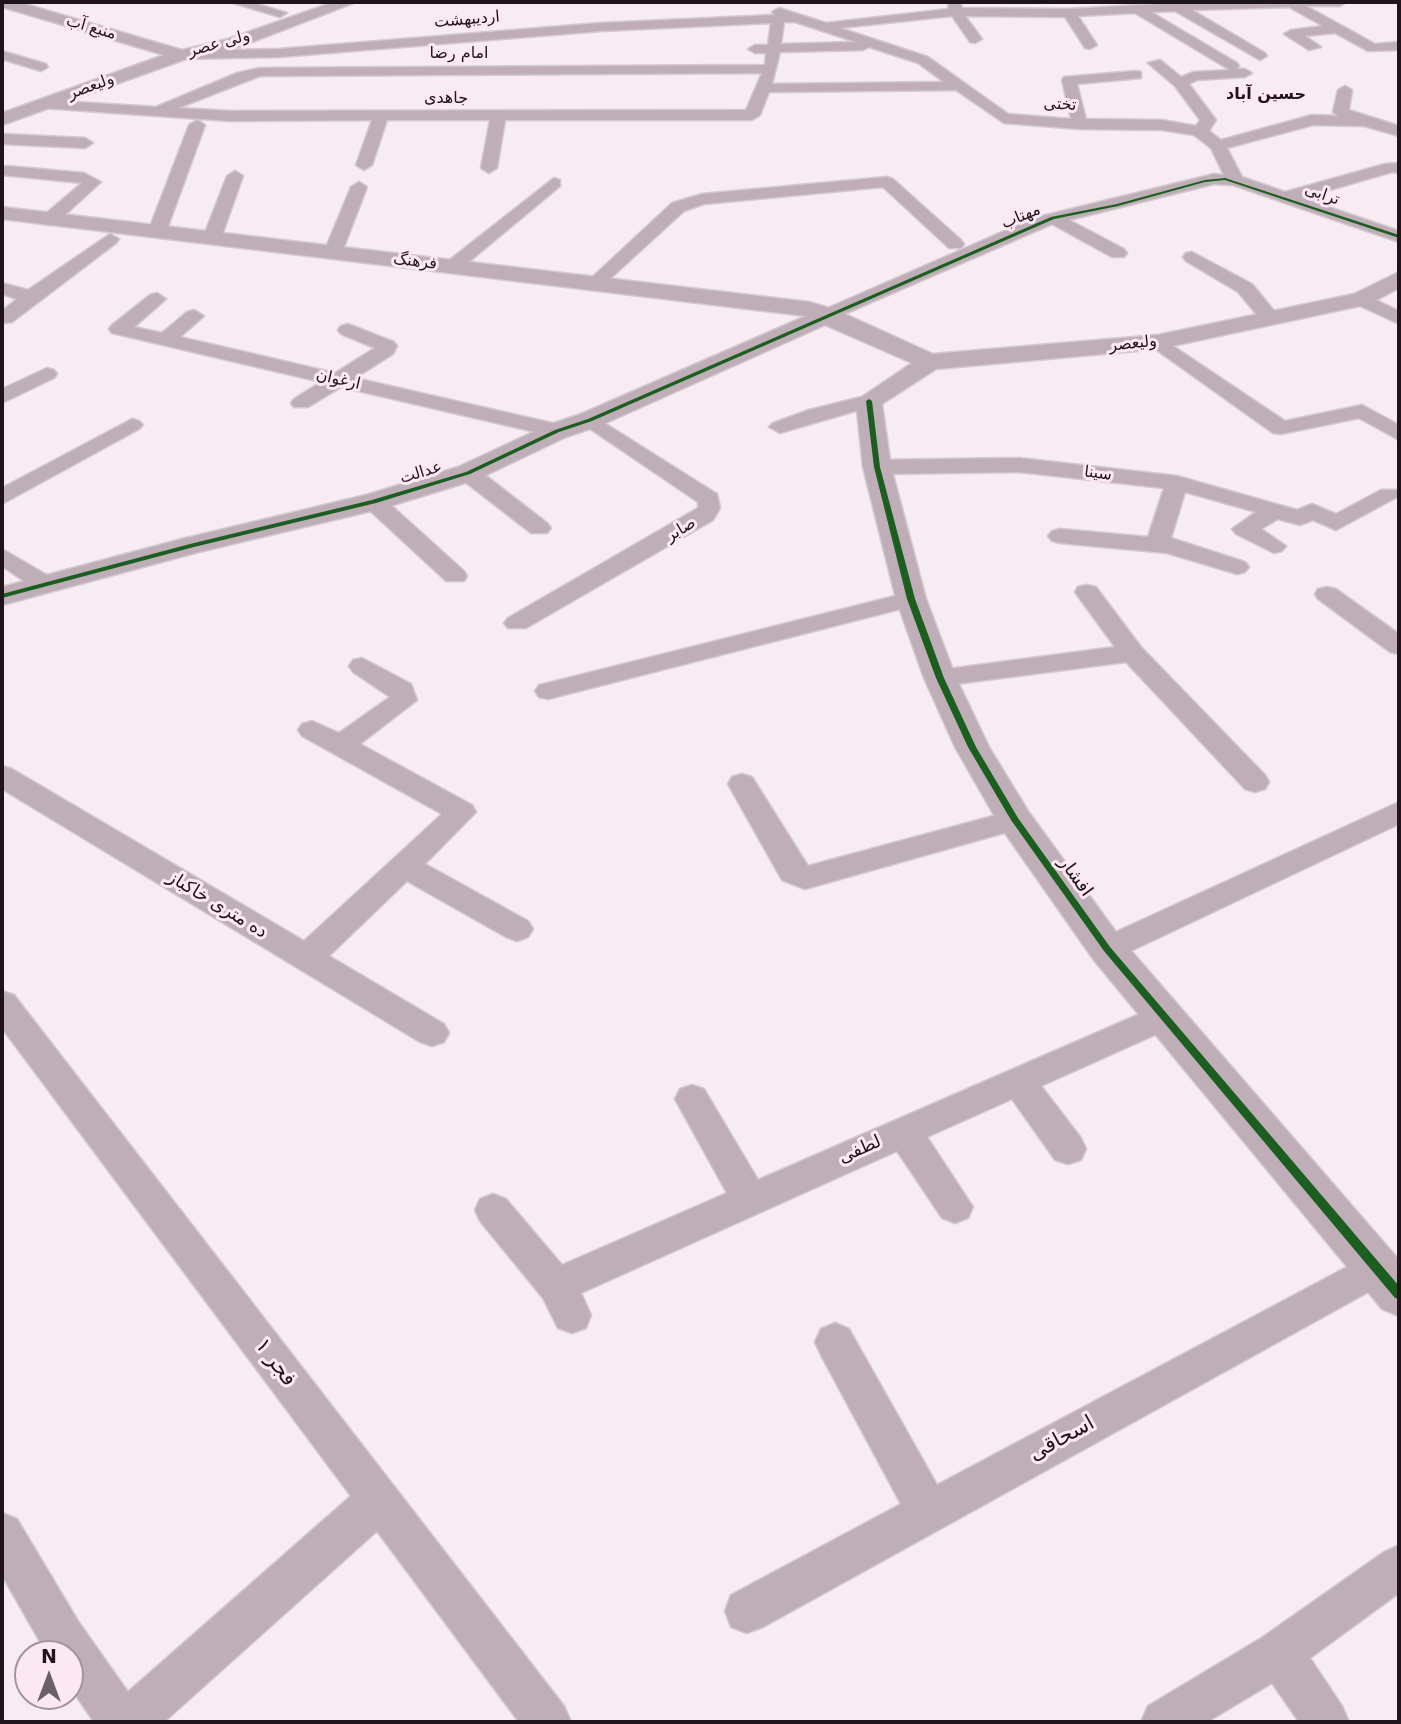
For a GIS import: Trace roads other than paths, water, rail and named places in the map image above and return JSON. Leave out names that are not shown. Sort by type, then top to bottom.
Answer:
[{"type":"street","name":"منبع آب","points":[[2,2],[181,55]]},
{"type":"street","points":[[236,2],[280,13]]},
{"type":"street","name":"ولی عصر","points":[[181,55],[214,37],[313,2]]},
{"type":"street","name":"ولی عصر","points":[[181,55],[233,43],[348,2]]},
{"type":"street","points":[[824,26],[955,7],[1069,13],[1340,2]]},
{"type":"street","points":[[1289,3],[1373,48],[1399,46]]},
{"type":"street","name":"تختی","points":[[759,6],[923,60],[1004,118],[1080,124],[1162,125],[1199,131],[1218,146],[1235,180]]},
{"type":"street","points":[[955,7],[975,38]]},
{"type":"street","points":[[1180,7],[1259,56]]},
{"type":"street","points":[[858,10],[884,19]]},
{"type":"street","points":[[1140,11],[1238,70],[1187,80]]},
{"type":"street","points":[[1069,13],[1090,45]]},
{"type":"street","name":"اردیبهشت","points":[[181,55],[279,53],[600,21],[778,21],[797,18]]},
{"type":"street","name":"جاهدی","points":[[43,104],[156,113],[381,117],[752,115],[771,69],[778,21]]},
{"type":"street","points":[[1314,47],[1291,34],[1339,28]]},
{"type":"street","name":"تختی","points":[[738,49],[877,44]]},
{"type":"street","points":[[2,55],[41,67]]},
{"type":"street","name":"ولیعصر","points":[[2,119],[181,55]]},
{"type":"street","points":[[1155,63],[1187,80],[1209,124],[1199,131]]},
{"type":"street","name":"امام رضا","points":[[156,113],[242,76],[260,72],[771,69]]},
{"type":"street","points":[[1080,124],[1069,80],[1136,75]]},
{"type":"street","points":[[764,88],[956,86]]},
{"type":"street","points":[[1346,90],[1345,105],[1340,110],[1399,131]]},
{"type":"street","points":[[1143,111],[1162,125]]},
{"type":"street","points":[[489,167],[498,116]]},
{"type":"street","points":[[364,165],[381,117]]},
{"type":"street","points":[[1218,146],[1312,120],[1365,121]]},
{"type":"street","points":[[157,232],[197,125]]},
{"type":"street","points":[[2,139],[85,143]]},
{"type":"street","points":[[1285,197],[1391,167],[1399,169]]},
{"type":"street","points":[[7,171],[84,178],[93,182],[48,220]]},
{"type":"street","points":[[212,239],[235,176]]},
{"type":"street","points":[[595,284],[678,207],[695,201],[729,196],[876,180],[887,182],[955,244]]},
{"type":"street","name":"ترابی","points":[[1235,180],[1399,237]]},
{"type":"street","name":"مهتاب","points":[[828,315],[1053,218],[1118,205],[1205,181],[1235,180]]},
{"type":"street","points":[[453,266],[554,183]]},
{"type":"street","points":[[333,252],[359,187]]},
{"type":"street","name":"فرهنگ","points":[[2,214],[809,309],[828,315],[930,362]]},
{"type":"street","points":[[1053,218],[1118,253]]},
{"type":"street","name":"فرهنگ","points":[[2,227],[800,318],[828,315]]},
{"type":"street","points":[[5,318],[31,297],[70,272],[110,239]]},
{"type":"street","points":[[1192,257],[1245,288],[1270,318]]},
{"type":"street","name":"ولیعصر","points":[[869,401],[930,362],[1158,342],[1361,299],[1399,279]]},
{"type":"street","points":[[2,288],[31,297]]},
{"type":"street","name":"ارغوان","points":[[157,299],[119,329],[556,431]]},
{"type":"street","points":[[1361,299],[1399,318]]},
{"type":"street","name":"عدالت","points":[[2,596],[43,583],[374,502],[468,473],[556,431],[590,420],[828,315]]},
{"type":"street","points":[[166,340],[194,316]]},
{"type":"street","points":[[301,403],[382,354],[387,346],[348,330]]},
{"type":"street","points":[[1158,342],[1281,428],[1362,411],[1399,434]]},
{"type":"street","points":[[2,397],[47,374]]},
{"type":"street","points":[[780,427],[817,414],[869,401]]},
{"type":"street","name":"افشار","points":[[869,401],[877,467],[911,599],[940,678],[972,747],[1015,820],[1107,949],[1388,1281]]},
{"type":"street","name":"صابر","points":[[517,623],[681,530],[705,515],[709,508],[709,499],[590,420]]},
{"type":"street","points":[[2,497],[132,425]]},
{"type":"street","name":"سینا","points":[[877,467],[1019,465],[1177,483],[1300,517],[1312,511],[1336,523],[1389,495]]},
{"type":"street","points":[[468,473],[539,528]]},
{"type":"street","points":[[1165,546],[1158,542],[1177,483]]},
{"type":"street","points":[[374,502],[454,576]]},
{"type":"street","points":[[1275,546],[1244,529],[1276,510]]},
{"type":"street","points":[[1060,536],[1165,546],[1237,567]]},
{"type":"street","points":[[2,556],[43,583]]},
{"type":"street","points":[[1087,592],[1132,653],[1255,782]]},
{"type":"street","points":[[1327,594],[1399,646]]},
{"type":"street","points":[[548,691],[911,599]]},
{"type":"street","points":[[940,678],[1132,653]]},
{"type":"street","points":[[340,745],[404,700],[401,690],[362,666]]},
{"type":"street","points":[[306,958],[462,812],[312,730]]},
{"type":"street","name":"ده متری خاکباز","points":[[4,779],[432,1034]]},
{"type":"street","points":[[742,784],[793,872],[806,878],[1015,820]]},
{"type":"street","points":[[1107,949],[1399,811]]},
{"type":"street","points":[[404,866],[517,929]]},
{"type":"street","name":"فجر ۱","points":[[2,1004],[548,1722]]},
{"type":"street","name":"لطفی","points":[[493,1210],[564,1300],[750,1200],[1165,1016]]},
{"type":"street","points":[[1018,1081],[1068,1149]]},
{"type":"street","points":[[692,1099],[750,1200]]},
{"type":"street","points":[[903,1131],[955,1207]]},
{"type":"street","name":"اسحاقی","points":[[747,1611],[929,1512],[1388,1281]]},
{"type":"street","points":[[835,1342],[929,1512]]},
{"type":"street","points":[[129,1722],[379,1500]]},
{"type":"street","points":[[2,1534],[62,1637],[122,1722]]},
{"type":"street","points":[[1164,1722],[1279,1653],[1399,1567]]},
{"type":"street","points":[[1279,1653],[1326,1722]]},
{"type":"district","name":"حسین آباد","points":[[1266,95]]}]
